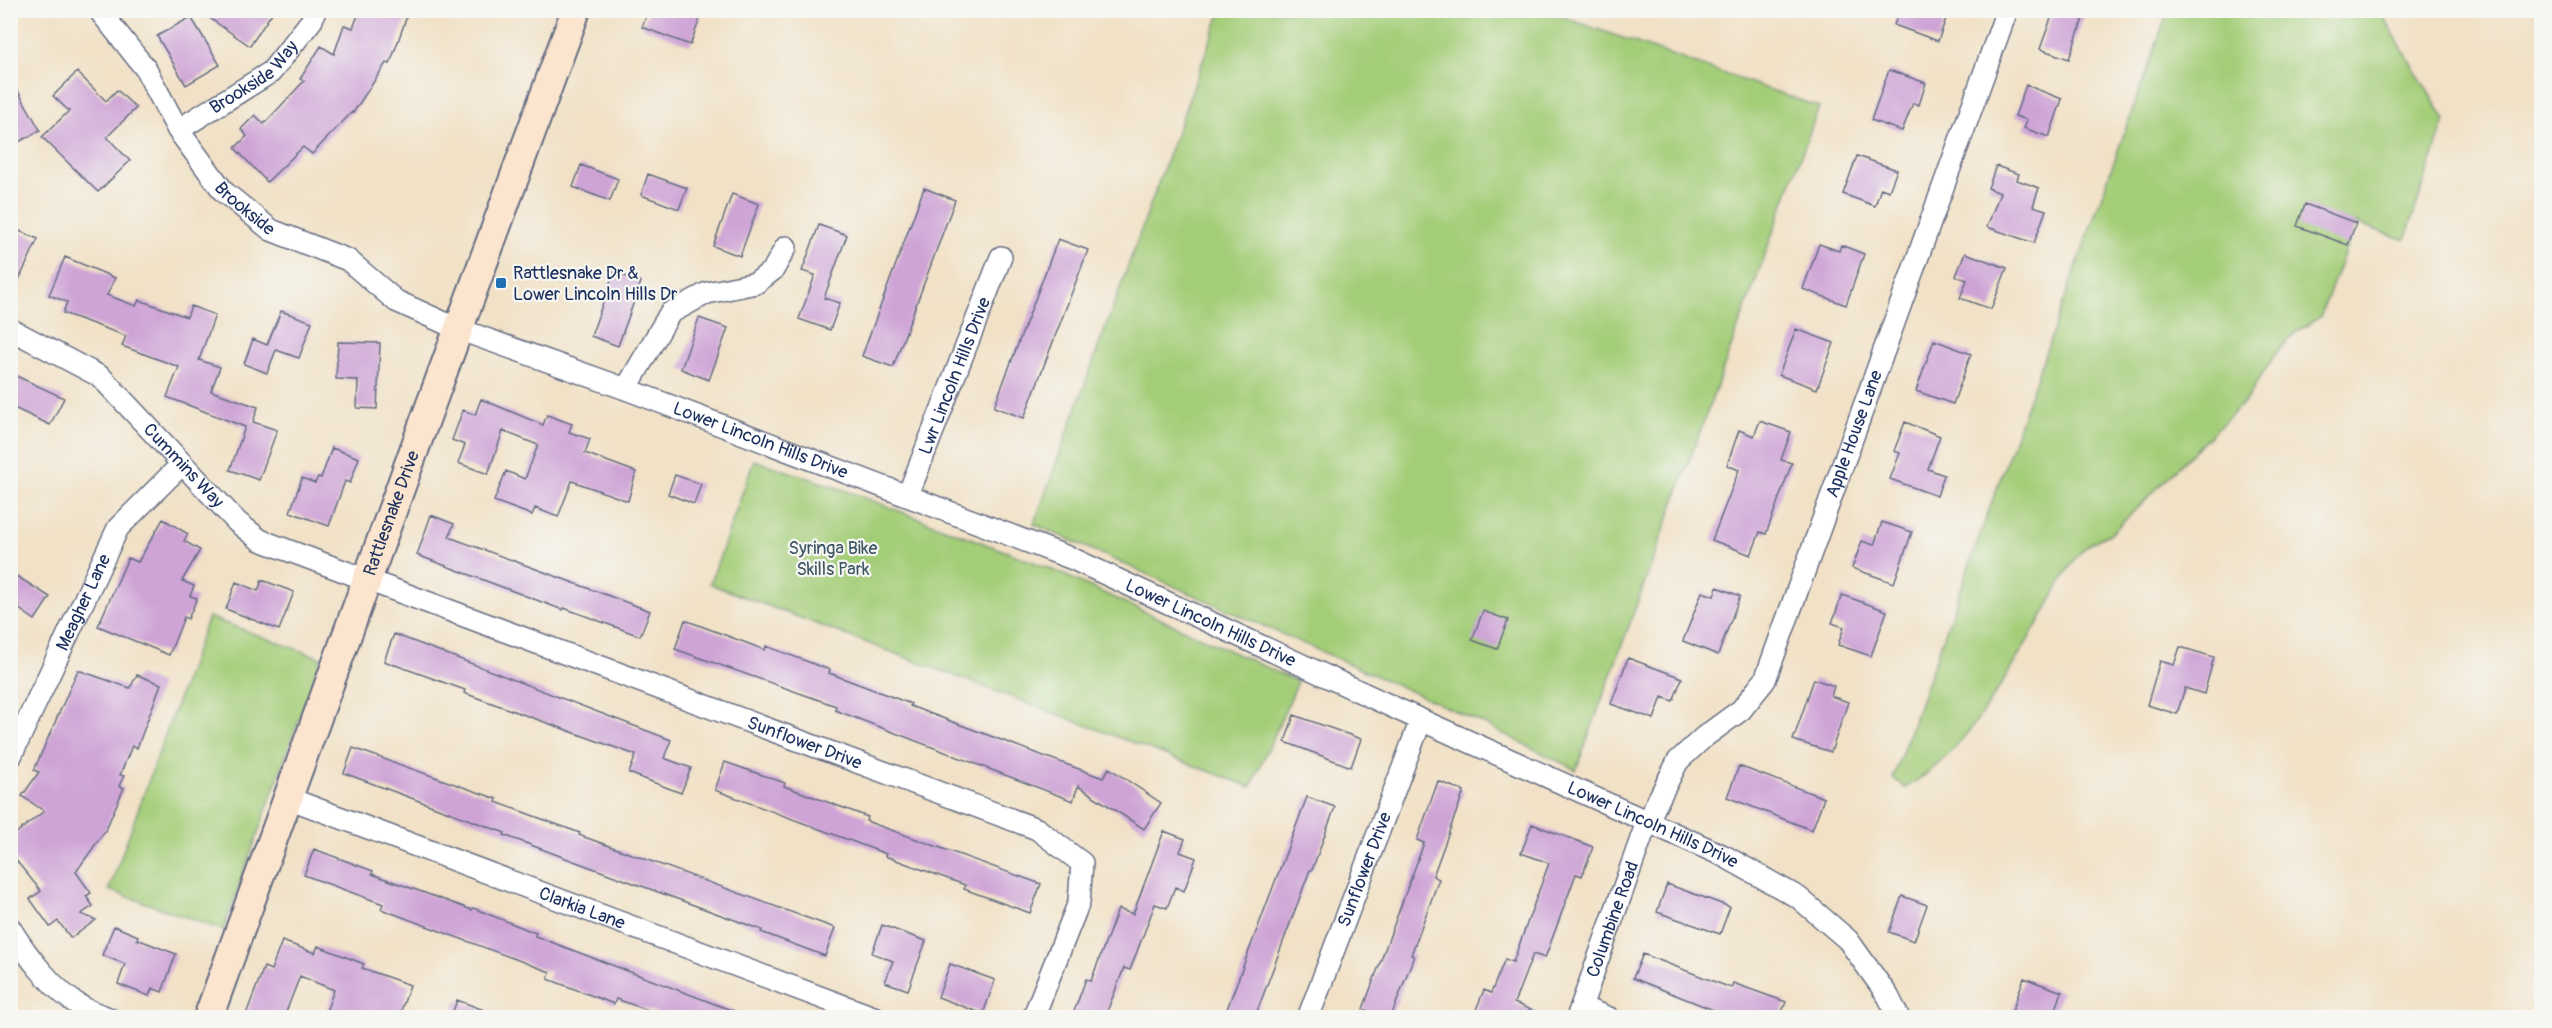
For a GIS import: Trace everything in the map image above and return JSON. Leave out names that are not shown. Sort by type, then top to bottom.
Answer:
[{"type":"street","name":"Brookside","points":[[99,10],[145,68],[178,130],[224,192],[271,230],[348,260],[396,301],[458,329]]},
{"type":"street","name":"Brookside Way","points":[[178,130],[271,72],[312,20],[315,10]]},
{"type":"street","name":"Rattlesnake Drive","points":[[208,1017],[576,10]]},
{"type":"street","name":"Apple House Lane","points":[[1647,822],[1678,761],[1704,737],[1741,710],[1765,680],[2007,10]]},
{"type":"street","points":[[626,388],[670,313],[707,293],[756,283],[773,270],[786,247]]},
{"type":"street","name":"Lwr Lincoln Hills Drive","points":[[908,495],[1001,257]]},
{"type":"street","name":"Cummins Way","points":[[10,329],[101,377],[237,522],[260,540],[367,580]]},
{"type":"street","name":"Lower Lincoln Hills Drive","points":[[458,329],[626,388],[1073,559],[1421,720],[1725,856],[1799,898],[1848,940],[1888,996],[1899,1017]]},
{"type":"street","name":"Meagher Lane","points":[[10,758],[117,528],[182,464]]},
{"type":"street","name":"Sunflower Drive","points":[[367,580],[1037,829],[1082,863],[1079,902],[1033,1017]]},
{"type":"street","name":"Sunflower Drive","points":[[1308,1017],[1421,720]]},
{"type":"street","name":"Clarkia Lane","points":[[288,798],[876,1017]]},
{"type":"street","name":"Columbine Road","points":[[1579,1012],[1647,822]]},
{"type":"street","points":[[10,928],[22,948],[47,978],[81,1007],[108,1017]]},
{"type":"street","points":[[1579,1012],[1609,1017]]},
{"type":"green space","points":[[1221,11],[1546,11],[1819,107],[1576,770],[1480,722],[1034,524]]},
{"type":"green space","points":[[2168,11],[2380,11],[2445,120],[2405,240],[2356,223],[2320,317],[2296,332],[2276,353],[2246,400],[2113,532],[2085,548],[2068,570],[2002,684],[1968,733],[1928,773],[1905,788],[1893,778]]},
{"type":"green space","name":"Syringa Bike Skills Park","points":[[754,460],[847,491],[1049,568],[1298,682],[1251,787],[710,584]]},
{"type":"green space","points":[[208,617],[321,658],[223,930],[109,890]]},
{"type":"building","points":[[198,10],[274,10],[250,46]]},
{"type":"building","points":[[360,10],[409,10],[390,64],[386,63],[353,113],[312,154],[303,147],[267,182],[235,148],[247,136],[241,129],[255,115],[264,124],[304,81],[300,79],[321,46],[334,54],[344,25],[353,28]]},
{"type":"building","points":[[649,10],[687,10],[701,16],[690,45],[642,27]]},
{"type":"building","points":[[1899,10],[1949,10],[1938,41],[1894,25]]},
{"type":"building","points":[[2054,10],[2086,10],[2069,59],[2040,49]]},
{"type":"building","points":[[191,17],[220,65],[186,85],[157,36]]},
{"type":"building","points":[[1889,70],[1926,83],[1919,105],[1913,103],[1902,131],[1871,120]]},
{"type":"building","points":[[77,72],[106,101],[117,90],[136,108],[107,137],[130,161],[98,192],[42,137],[69,111],[53,96]]},
{"type":"building","points":[[10,77],[40,130],[10,147]]},
{"type":"building","points":[[2026,85],[2062,99],[2049,137],[2024,128],[2027,120],[2015,116]]},
{"type":"building","points":[[1857,156],[1897,170],[1889,191],[1881,188],[1875,206],[1843,194]]},
{"type":"building","points":[[581,165],[618,179],[610,201],[573,187]]},
{"type":"building","points":[[1996,166],[2019,174],[2017,180],[2039,188],[2033,206],[2046,210],[2034,243],[1987,227],[2000,193],[1988,188]]},
{"type":"building","points":[[648,174],[687,188],[679,209],[641,195]]},
{"type":"building","points":[[924,188],[955,200],[893,367],[862,356]]},
{"type":"building","points":[[732,194],[759,204],[740,256],[713,246]]},
{"type":"building","points":[[2305,204],[2356,223],[2348,245],[2297,226]]},
{"type":"building","points":[[819,225],[847,235],[824,298],[840,303],[830,330],[799,319],[815,275],[802,271]]},
{"type":"building","points":[[10,227],[38,239],[10,299]]},
{"type":"building","points":[[1058,239],[1088,250],[1024,418],[994,407]]},
{"type":"building","points":[[1819,244],[1839,251],[1841,245],[1864,254],[1846,305],[1803,289]]},
{"type":"building","points":[[1965,253],[2007,268],[1991,309],[1960,298],[1967,280],[1956,276]]},
{"type":"building","points":[[65,257],[115,278],[107,295],[136,306],[139,300],[187,317],[191,306],[215,315],[199,360],[220,367],[211,391],[258,407],[253,422],[277,430],[259,480],[230,470],[245,427],[167,397],[179,367],[122,346],[126,336],[63,313],[67,302],[49,295]]},
{"type":"building","points":[[614,272],[641,282],[618,346],[591,336]]},
{"type":"building","points":[[281,311],[312,322],[299,358],[276,350],[267,373],[244,364],[253,339],[267,345]]},
{"type":"building","points":[[699,318],[728,328],[709,380],[681,369]]},
{"type":"building","points":[[1796,329],[1834,343],[1817,389],[1779,375]]},
{"type":"building","points":[[1934,340],[1971,354],[1953,404],[1916,391]]},
{"type":"building","points":[[338,342],[380,343],[377,409],[357,408],[358,380],[336,379]]},
{"type":"building","points":[[10,373],[64,398],[50,425],[10,406]]},
{"type":"building","points":[[481,399],[543,425],[547,415],[572,424],[569,432],[590,439],[585,453],[636,472],[628,501],[572,481],[558,517],[535,508],[532,515],[494,501],[506,471],[525,479],[538,445],[503,431],[488,474],[458,463],[465,445],[452,440],[463,410],[475,415]]},
{"type":"building","points":[[1760,421],[1791,432],[1781,460],[1792,463],[1766,534],[1760,532],[1751,555],[1712,540],[1739,470],[1727,465],[1739,430],[1754,436]]},
{"type":"building","points":[[1905,422],[1940,436],[1928,469],[1944,475],[1937,496],[1890,479],[1900,453],[1894,451]]},
{"type":"building","points":[[332,448],[359,458],[350,483],[345,481],[329,526],[290,512],[302,478],[315,483],[318,477],[321,478]]},
{"type":"building","points":[[675,475],[701,484],[694,504],[668,494]]},
{"type":"building","points":[[431,515],[454,524],[449,537],[650,611],[640,636],[564,608],[563,610],[417,555]]},
{"type":"building","points":[[163,519],[188,534],[184,541],[200,550],[182,581],[194,586],[190,596],[197,598],[188,619],[184,617],[169,655],[98,626],[128,558],[138,562]]},
{"type":"building","points":[[1882,522],[1912,532],[1894,583],[1852,568],[1862,541],[1874,545]]},
{"type":"building","points":[[10,572],[50,597],[35,620],[18,608],[20,605],[10,599]]},
{"type":"building","points":[[262,580],[294,592],[279,630],[226,609],[236,582],[258,591]]},
{"type":"building","points":[[1717,587],[1740,596],[1718,655],[1683,641],[1702,592],[1714,596]]},
{"type":"building","points":[[1842,595],[1887,611],[1871,656],[1838,645],[1844,627],[1832,623]]},
{"type":"building","points":[[1483,611],[1508,620],[1497,649],[1472,640]]},
{"type":"building","points":[[685,620],[765,650],[766,646],[830,670],[829,673],[911,704],[910,706],[1103,778],[1109,768],[1161,803],[1144,829],[1078,786],[1073,801],[835,710],[836,706],[675,649]]},
{"type":"building","points":[[394,634],[671,740],[664,758],[691,768],[681,793],[629,773],[636,755],[464,693],[465,690],[384,661]]},
{"type":"building","points":[[2180,647],[2214,657],[2204,694],[2185,688],[2177,714],[2147,705],[2160,661],[2174,665]]},
{"type":"building","points":[[1628,658],[1682,678],[1673,701],[1662,697],[1654,719],[1611,704]]},
{"type":"building","points":[[78,670],[130,688],[137,675],[161,684],[137,748],[132,746],[120,775],[124,776],[119,786],[124,788],[105,831],[76,872],[91,893],[86,896],[93,906],[81,914],[96,920],[71,938],[58,921],[50,927],[30,899],[41,891],[10,853],[10,838],[44,811],[22,796],[39,772],[34,770]]},
{"type":"building","points":[[1814,679],[1834,686],[1831,696],[1848,702],[1831,752],[1793,740]]},
{"type":"building","points":[[1294,715],[1361,739],[1351,767],[1285,742]]},
{"type":"building","points":[[353,748],[497,799],[496,802],[580,833],[579,835],[835,928],[825,956],[761,932],[762,930],[344,773]]},
{"type":"building","points":[[725,762],[785,783],[784,786],[868,817],[866,821],[1041,884],[1030,913],[964,889],[965,885],[885,856],[886,854],[715,790]]},
{"type":"building","points":[[1739,766],[1824,798],[1812,830],[1727,797]]},
{"type":"building","points":[[1438,781],[1464,791],[1433,876],[1439,879],[1411,955],[1414,956],[1391,1017],[1385,1017],[1363,1009],[1424,843],[1417,840]]},
{"type":"building","points":[[1307,797],[1335,807],[1312,870],[1310,870],[1255,1017],[1224,1017]]},
{"type":"building","points":[[1532,824],[1593,847],[1582,876],[1576,874],[1545,958],[1533,954],[1514,1003],[1549,1017],[1473,1017],[1484,990],[1491,993],[1505,959],[1513,962],[1549,863],[1521,853]]},
{"type":"building","points":[[1164,831],[1185,839],[1180,852],[1196,858],[1184,891],[1175,887],[1167,908],[1155,904],[1130,970],[1124,968],[1105,1017],[1072,1017],[1086,979],[1091,981],[1118,909],[1133,914]]},
{"type":"building","points":[[314,849],[373,871],[372,874],[472,910],[473,908],[536,933],[535,936],[747,1017],[668,1017],[616,999],[614,1004],[548,979],[550,972],[381,909],[383,904],[304,875]]},
{"type":"building","points":[[1667,884],[1730,907],[1720,934],[1657,912]]},
{"type":"building","points":[[1902,896],[1927,905],[1914,941],[1889,932]]},
{"type":"building","points":[[882,925],[926,941],[908,990],[885,982],[893,961],[872,953]]},
{"type":"building","points":[[114,926],[138,936],[137,939],[176,954],[162,992],[152,988],[149,996],[118,984],[125,964],[102,955]]},
{"type":"building","points":[[282,941],[315,953],[318,946],[364,964],[362,968],[410,985],[399,1017],[324,1017],[334,990],[300,976],[284,1017],[245,1017],[264,967],[271,970]]},
{"type":"building","points":[[1643,954],[1731,988],[1733,983],[1786,1002],[1780,1017],[1731,1017],[1633,978]]},
{"type":"building","points":[[950,964],[995,980],[983,1014],[938,997]]},
{"type":"building","points":[[2024,978],[2062,992],[2053,1017],[2010,1017]]},
{"type":"building","points":[[457,1000],[500,1016],[500,1017],[451,1017]]},
{"type":"place","name":"Rattlesnake Dr & Lower Lincoln Hills Dr","points":[[501,283]]}]
